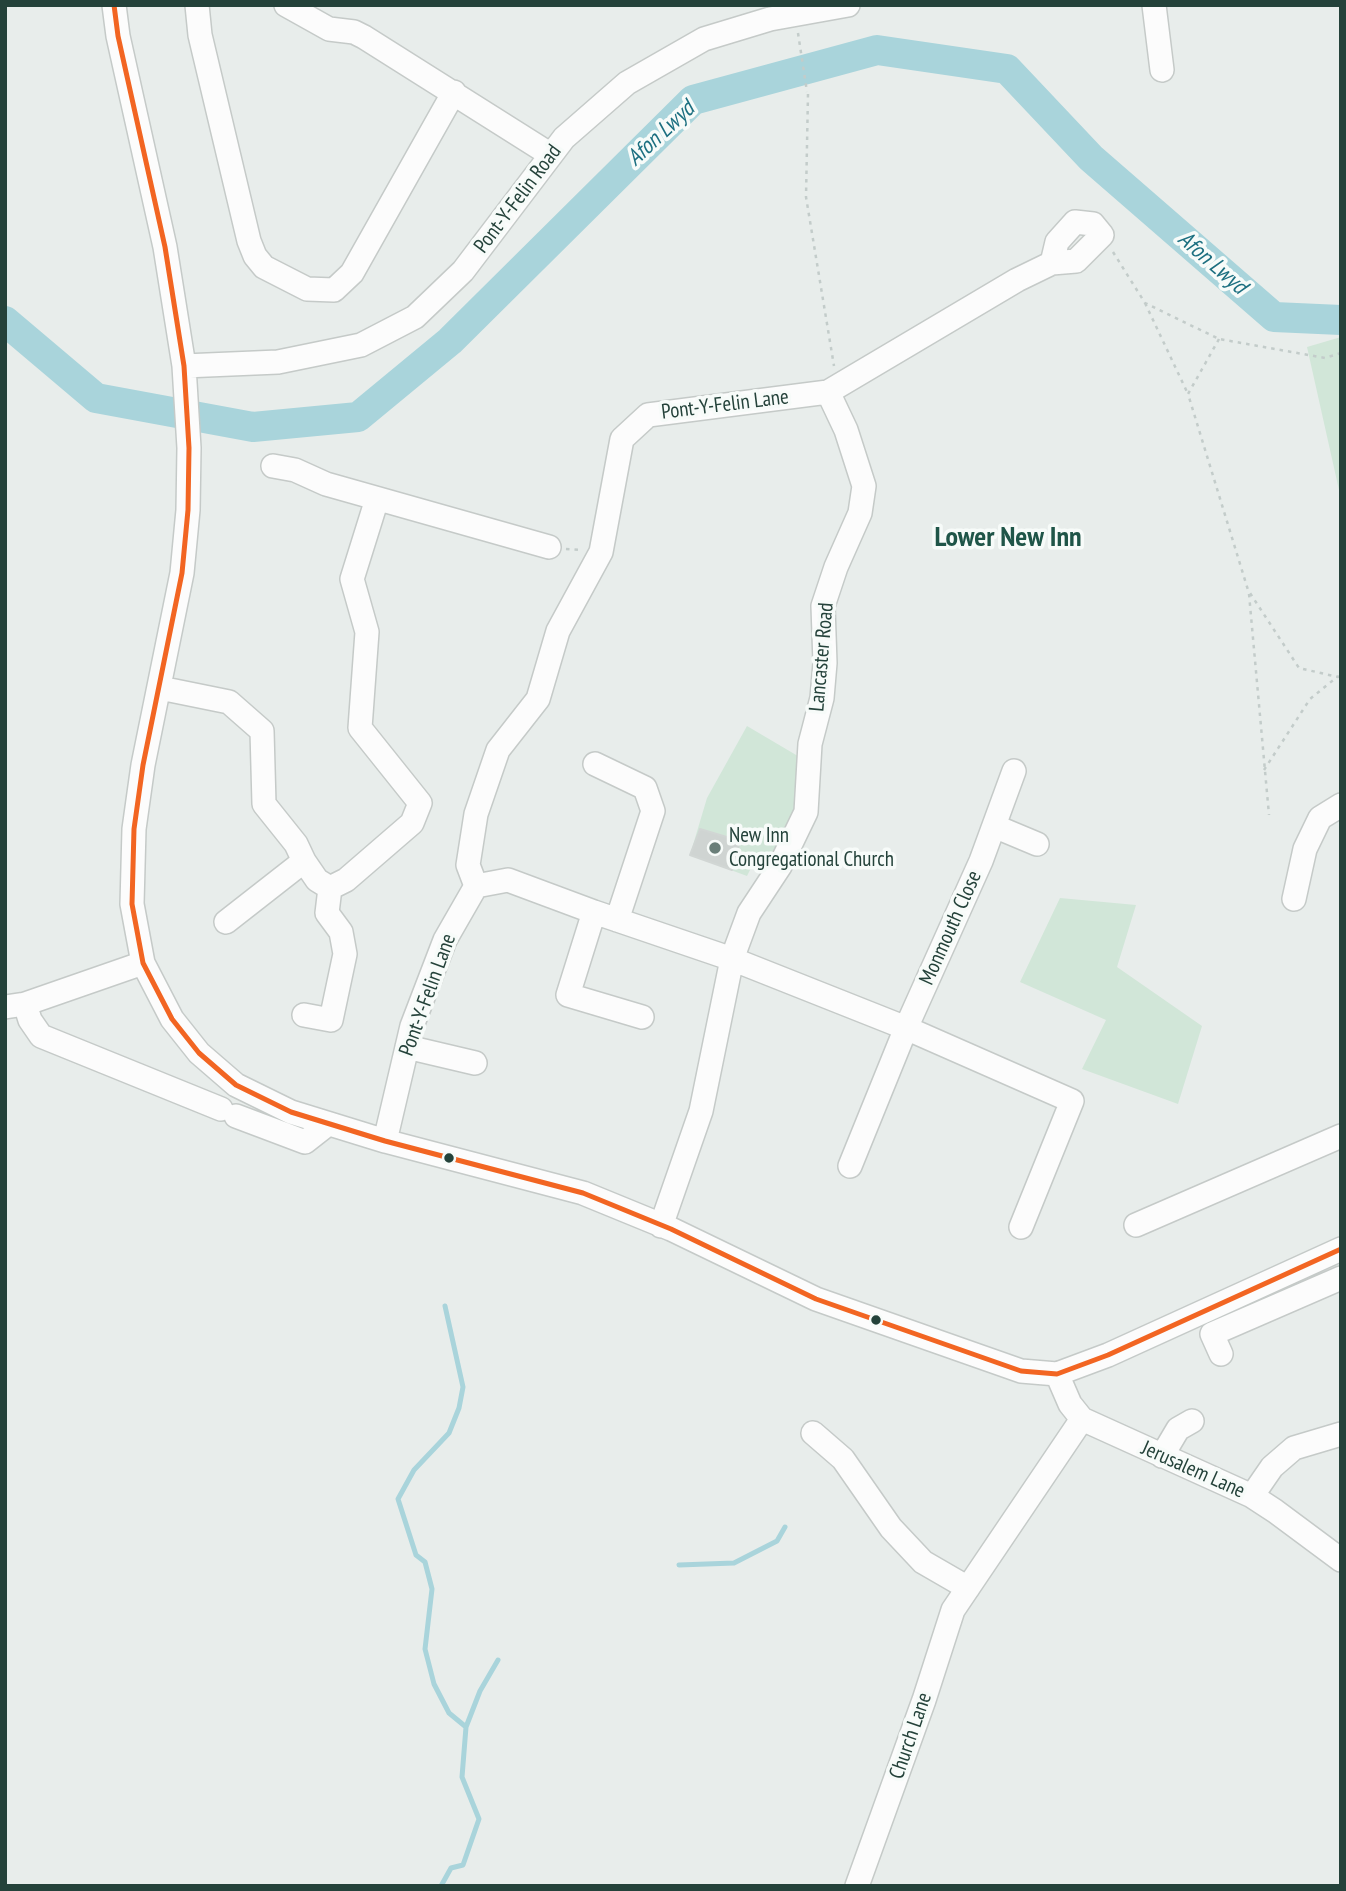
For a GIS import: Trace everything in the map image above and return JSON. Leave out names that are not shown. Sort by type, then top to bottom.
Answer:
[{"type":"street","points":[[114,5],[121,49],[165,247],[184,366],[190,448],[182,573],[143,765],[134,829],[132,904],[143,963],[172,1019],[199,1054],[236,1085],[291,1112],[385,1141],[583,1193],[816,1298],[1021,1371],[1057,1374],[1108,1355],[1341,1249]]},
{"type":"street","points":[[197,5],[200,35],[252,248],[264,268],[307,289],[334,290],[352,273],[454,92]]},
{"type":"street","points":[[286,5],[329,29],[364,37],[551,155]]},
{"type":"street","name":"Pont-Y-Felin Road","points":[[184,366],[278,362],[361,345],[415,317],[463,271],[564,138],[627,83],[704,39],[770,19],[848,5]]},
{"type":"street","points":[[1154,5],[1162,70]]},
{"type":"street","name":"Pont-Y-Felin Lane","points":[[385,1141],[412,1026],[445,940],[476,886],[468,865],[476,814],[498,750],[538,699],[558,631],[601,552],[622,439],[648,415],[832,389],[1017,280],[1052,263],[1057,242],[1074,222],[1093,225],[1102,235]]},
{"type":"street","name":"Lancaster Road","points":[[661,1226],[701,1111],[732,959],[749,913],[779,866],[806,812],[810,744],[823,686],[824,606],[836,567],[860,513],[864,486],[832,389]]},
{"type":"street","points":[[273,466],[295,470],[326,484],[377,499],[549,547]]},
{"type":"street","points":[[330,888],[346,880],[412,823],[420,803],[360,728],[367,632],[352,579],[377,499]]},
{"type":"street","points":[[160,688],[229,702],[262,732],[264,804],[296,844],[317,880],[330,888]]},
{"type":"street","points":[[595,764],[645,788],[653,811],[617,920]]},
{"type":"street","name":"Monmouth Close","points":[[850,1166],[906,1028],[981,861],[1014,771]]},
{"type":"street","points":[[1294,899],[1305,849],[1320,818],[1341,805]]},
{"type":"street","points":[[993,826],[1037,844]]},
{"type":"street","points":[[226,922],[304,861]]},
{"type":"street","points":[[476,886],[508,880],[732,959],[906,1028],[1072,1101],[1021,1227]]},
{"type":"street","points":[[304,1015],[331,1020],[345,954],[341,932],[327,913],[330,888]]},
{"type":"street","points":[[594,912],[568,995],[642,1017]]},
{"type":"street","points":[[143,963],[15,1006],[30,1020],[41,1036],[305,1142],[328,1124]]},
{"type":"street","points":[[407,1047],[475,1063]]},
{"type":"street","points":[[1136,1226],[1341,1136]]},
{"type":"street","points":[[1221,1354],[1212,1334],[1341,1278]]},
{"type":"street","points":[[1057,1374],[1070,1404],[1082,1419]]},
{"type":"street","name":"Jerusalem Lane","points":[[1082,1419],[1252,1496],[1341,1560]]},
{"type":"street","name":"Church Lane","points":[[857,1886],[924,1700],[953,1610],[1082,1419]]},
{"type":"street","points":[[1162,1456],[1178,1429],[1192,1421]]},
{"type":"street","points":[[813,1433],[843,1459],[891,1528],[923,1562],[968,1588]]},
{"type":"street","points":[[1252,1496],[1272,1467],[1294,1448],[1341,1434]]},
{"type":"path","points":[[799,44],[807,93],[806,197],[832,389]]},
{"type":"path","points":[[1102,235],[1145,303],[1188,394],[1248,590],[1269,815]]},
{"type":"path","points":[[1145,303],[1219,339],[1325,358],[1341,353]]},
{"type":"path","points":[[1188,394],[1219,339]]},
{"type":"path","points":[[549,547],[601,552]]},
{"type":"path","points":[[1248,590],[1298,668],[1339,675]]},
{"type":"path","points":[[1264,770],[1310,699],[1339,675]]},
{"type":"green space","points":[[1341,337],[1341,499],[1307,347]]},
{"type":"green space","points":[[747,726],[808,762],[780,866],[758,854],[747,876],[690,855],[707,798]]},
{"type":"green space","points":[[1060,898],[1136,905],[1117,967],[1202,1026],[1178,1104],[1082,1069],[1106,1020],[1020,982]]},
{"type":"building","name":"New Inn Congregational Church","points":[[700,829],[740,841],[732,870],[690,855]]},
{"type":"waterway","name":"Afon Lwyd","points":[[5,321],[96,398],[253,427],[358,417],[450,341],[693,100],[877,50],[1007,69],[1091,158],[1274,317],[1341,320]]},
{"type":"waterway","points":[[445,1306],[463,1387],[459,1408],[449,1433],[414,1470],[398,1499],[416,1555],[425,1562],[432,1589],[425,1649],[434,1684],[449,1713],[466,1727]]},
{"type":"waterway","points":[[679,1565],[734,1563],[777,1541],[785,1527]]},
{"type":"waterway","points":[[441,1886],[451,1868],[463,1865],[479,1819],[462,1777],[466,1727],[480,1691],[498,1660]]},
{"type":"transit line","points":[[114,5],[118,36],[165,247],[184,366],[189,448],[188,510],[182,573],[143,765],[134,829],[132,904],[143,963],[172,1019],[199,1053],[236,1085],[291,1112],[385,1141],[583,1193],[671,1229],[816,1299],[1021,1371],[1057,1374],[1108,1355],[1341,1249]]},
{"type":"place","name":"New Inn Congregational Church","points":[[715,848]]},
{"type":"district","name":"Lower New Inn","points":[[1008,538]]}]
